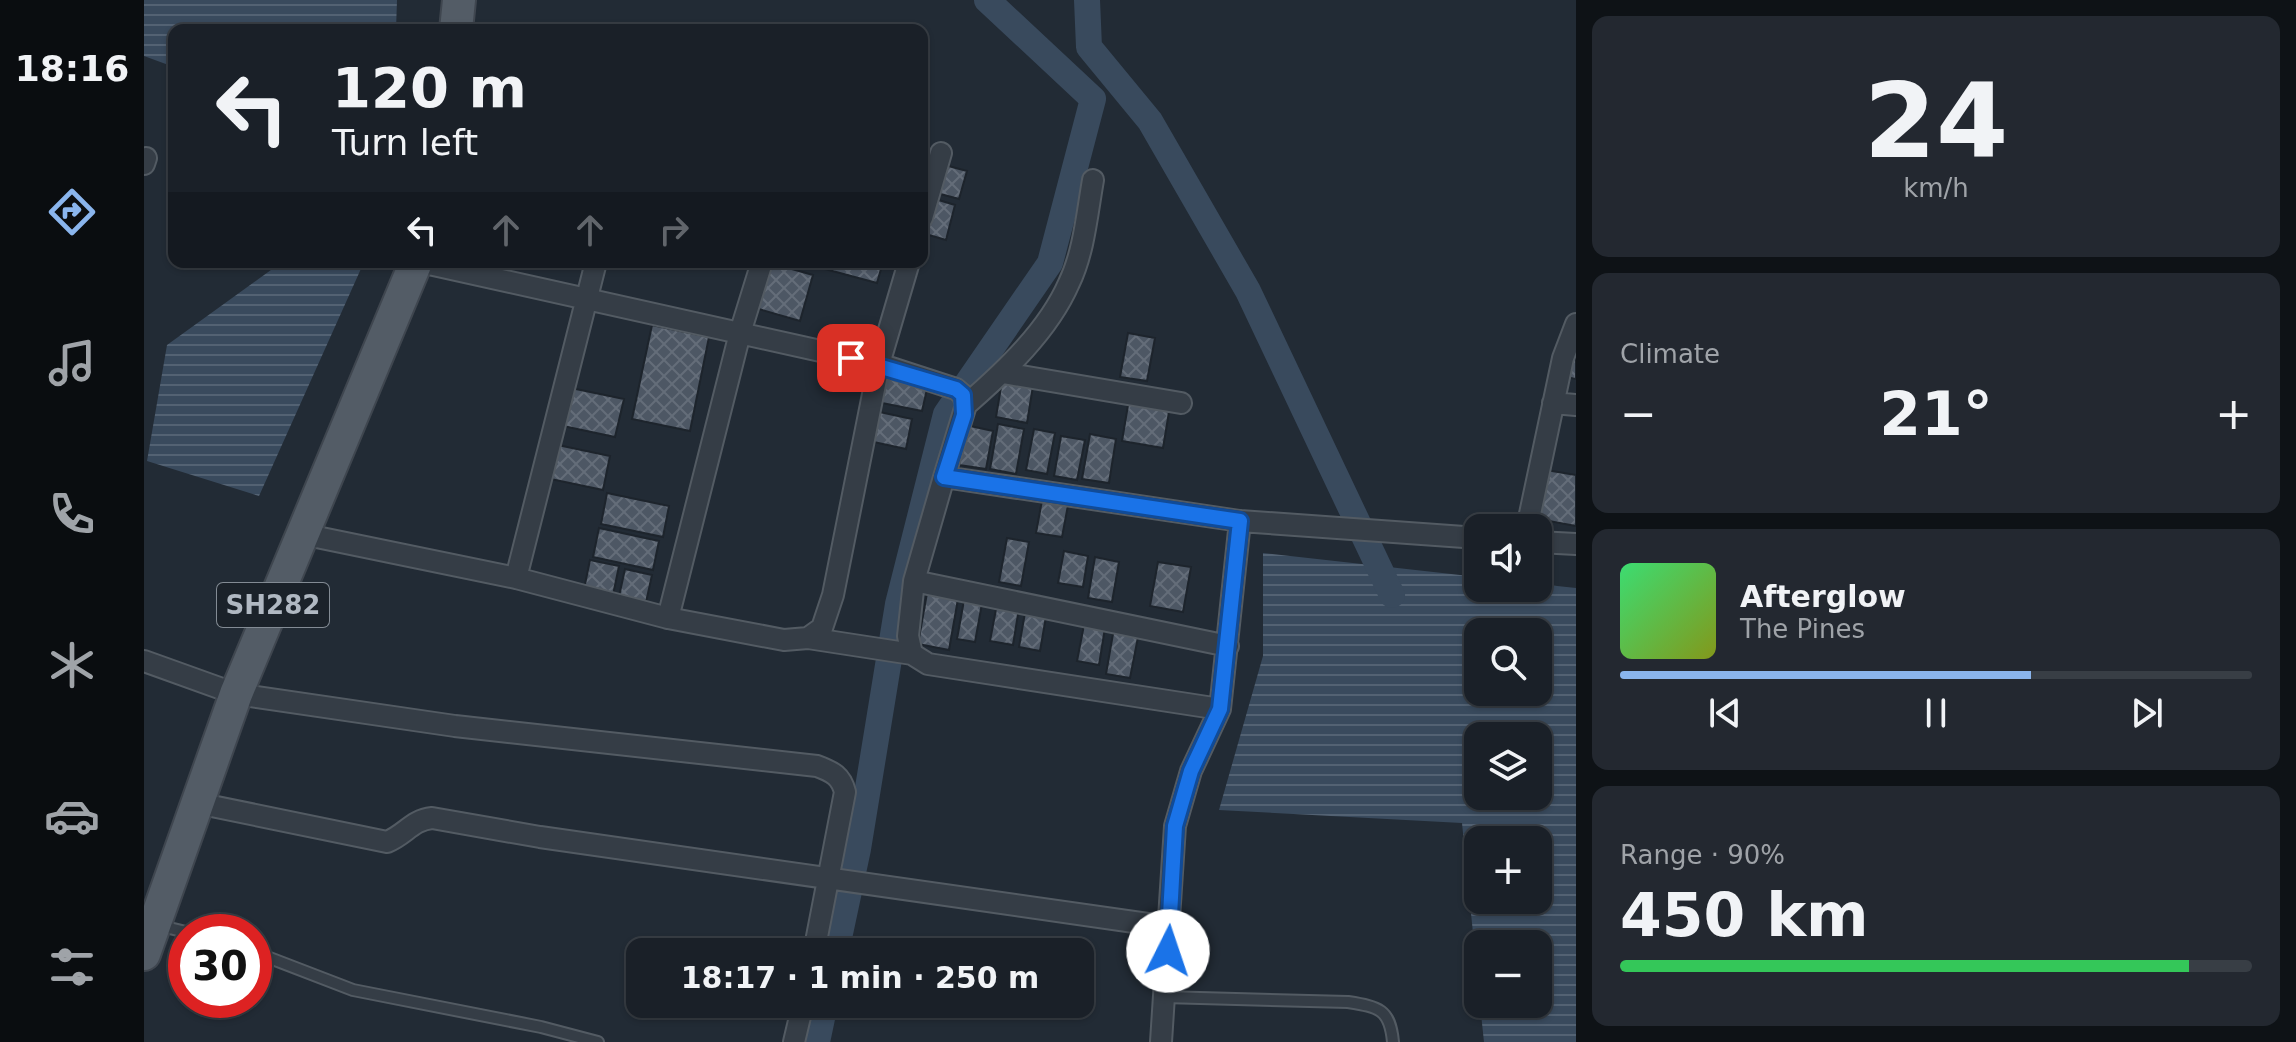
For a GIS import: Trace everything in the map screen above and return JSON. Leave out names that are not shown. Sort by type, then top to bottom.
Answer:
[{"type":"main road","points":[[457,24],[459,0]]},
{"type":"main road","name":"SH282","points":[[149,939],[236,694],[415,268]]},
{"type":"street","points":[[928,197],[941,153]]},
{"type":"street","points":[[912,654],[908,636],[914,581],[944,477],[962,396],[1003,373],[1058,306],[1070,282],[1093,180]]},
{"type":"street","points":[[444,268],[879,364],[962,396]]},
{"type":"street","points":[[516,578],[594,268]]},
{"type":"street","points":[[668,618],[740,333],[760,268]]},
{"type":"street","points":[[808,638],[822,628],[833,595],[879,364],[907,268]]},
{"type":"street","points":[[1530,514],[1563,358],[1576,324]]},
{"type":"street","points":[[1003,373],[1181,403]]},
{"type":"street","points":[[1553,403],[1576,405]]},
{"type":"street","points":[[944,477],[1240,521],[1464,537]]},
{"type":"street","points":[[1161,1042],[1175,826],[1191,771],[1220,709],[1240,521]]},
{"type":"street","points":[[302,534],[516,578],[668,618],[784,640],[808,638],[912,654],[928,664],[947,668],[1220,709]]},
{"type":"street","points":[[1552,543],[1576,544]]},
{"type":"street","points":[[914,581],[1228,646]]},
{"type":"street","points":[[144,661],[236,694],[455,726],[817,766],[834,773],[842,781],[845,792],[817,938]]},
{"type":"street","points":[[197,803],[376,841],[399,837],[419,819],[432,818],[540,837],[1169,927]]},
{"type":"street","points":[[794,1042],[800,1018]]},
{"type":"lane","points":[[272,959],[353,990],[541,1027],[598,1042]]},
{"type":"lane","points":[[1164,997],[1348,1002],[1376,1006],[1391,1023],[1393,1042]]},
{"type":"water","points":[[144,0],[397,0],[396,24],[168,24],[168,65],[144,56]]},
{"type":"water","points":[[274,268],[361,268],[259,496],[147,461],[167,345]]},
{"type":"water","points":[[1263,553],[1464,575],[1464,602],[1552,602],[1552,585],[1576,588],[1576,1042],[1484,1042],[1481,1018],[1552,1018],[1552,930],[1473,930],[1471,914],[1552,914],[1552,826],[1464,826],[1464,843],[1462,823],[1219,810],[1263,656]]},
{"type":"building","points":[[941,164],[967,171],[959,199],[933,192]]},
{"type":"building","points":[[932,198],[955,205],[946,240],[928,235],[928,212]]},
{"type":"building","points":[[765,268],[788,268],[813,275],[800,321],[752,307]]},
{"type":"building","points":[[825,268],[881,268],[877,283]]},
{"type":"building","points":[[652,325],[709,337],[690,431],[632,419]]},
{"type":"building","points":[[1128,333],[1155,338],[1147,381],[1120,377]]},
{"type":"building","points":[[1576,335],[1576,379],[1566,377]]},
{"type":"building","points":[[882,375],[928,385],[922,411],[877,402]]},
{"type":"building","points":[[1002,381],[1033,386],[1027,423],[996,417]]},
{"type":"building","points":[[571,388],[624,399],[615,437],[563,426]]},
{"type":"building","points":[[1129,399],[1170,406],[1163,448],[1122,441]]},
{"type":"building","points":[[875,411],[912,419],[906,449],[869,441]]},
{"type":"building","points":[[998,424],[1024,429],[1016,474],[990,469]]},
{"type":"building","points":[[966,425],[993,431],[986,469],[959,465]]},
{"type":"building","points":[[1034,429],[1055,433],[1047,474],[1026,470]]},
{"type":"building","points":[[1090,434],[1116,439],[1109,483],[1082,479]]},
{"type":"building","points":[[1061,436],[1085,440],[1077,480],[1054,476]]},
{"type":"building","points":[[553,444],[610,456],[603,490],[546,478]]},
{"type":"building","points":[[1546,470],[1576,475],[1576,526],[1552,522],[1552,514],[1539,514]]},
{"type":"building","points":[[607,493],[669,506],[663,537],[601,524]]},
{"type":"building","points":[[1043,495],[1069,500],[1062,537],[1036,533]]},
{"type":"building","points":[[599,528],[659,541],[653,570],[593,557]]},
{"type":"building","points":[[1007,538],[1029,542],[1021,586],[999,582]]},
{"type":"building","points":[[1064,551],[1088,556],[1083,587],[1058,583]]},
{"type":"building","points":[[1095,557],[1119,562],[1112,602],[1088,598]]},
{"type":"building","points":[[590,560],[619,566],[613,595],[584,589]]},
{"type":"building","points":[[1158,562],[1191,567],[1183,612],[1150,606]]},
{"type":"building","points":[[625,569],[652,575],[645,607],[618,601]]},
{"type":"building","points":[[927,593],[958,599],[949,650],[918,644]]},
{"type":"building","points":[[965,595],[983,598],[975,642],[957,639]]},
{"type":"building","points":[[997,604],[1019,608],[1013,645],[990,641]]},
{"type":"building","points":[[1026,607],[1047,611],[1040,651],[1019,647]]},
{"type":"building","points":[[1084,625],[1105,628],[1099,665],[1077,661]]},
{"type":"building","points":[[1114,628],[1139,632],[1130,678],[1106,674]]},
{"type":"waterway","points":[[839,938],[858,849],[898,604],[946,414],[1050,263],[1093,99],[987,0]]},
{"type":"waterway","points":[[1087,0],[1089,47],[1150,121],[1248,291],[1392,595]]},
{"type":"waterway","points":[[817,1042],[822,1018]]},
{"type":"route","points":[[851,358],[956,389],[963,395],[966,405],[964,415],[944,477],[1240,521],[1220,709],[1191,771],[1175,826],[1168,951]]}]
